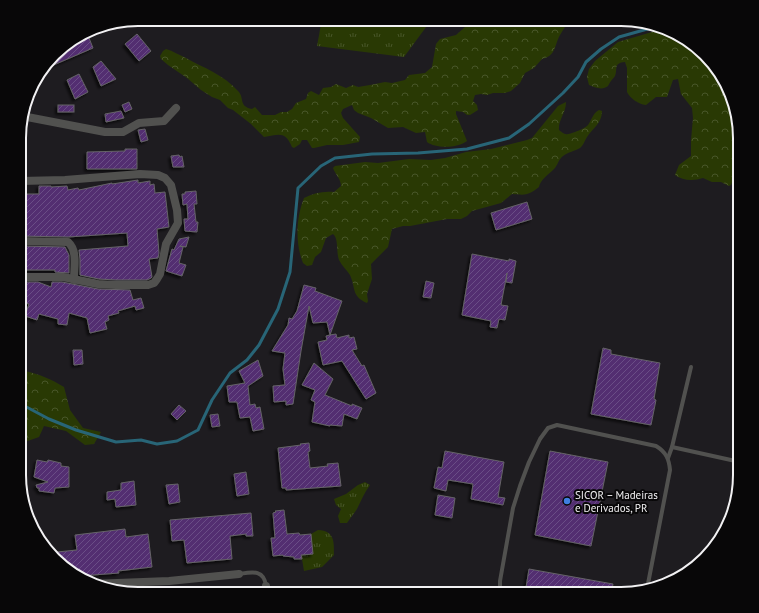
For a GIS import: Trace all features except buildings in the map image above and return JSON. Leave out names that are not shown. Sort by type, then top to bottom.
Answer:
[{"type":"street","points":[[28,117],[105,132],[123,132],[140,123],[164,121],[176,108]]},
{"type":"street","points":[[26,180],[59,180],[151,174],[162,176],[171,185],[177,210],[178,223],[166,244],[160,274],[154,283],[122,286],[62,277],[26,277]]},
{"type":"street","points":[[26,241],[68,242],[71,245],[74,254],[74,280]]},
{"type":"street","points":[[110,583],[169,581],[239,574]]},
{"type":"lane","points":[[668,458],[691,367]]},
{"type":"lane","points":[[500,587],[514,508],[529,462],[540,439],[548,428],[557,425],[656,446],[665,452],[668,458],[670,470],[648,584]]},
{"type":"lane","points":[[672,447],[733,460]]},
{"type":"lane","points":[[239,574],[250,572],[261,574],[265,578],[266,587]]},
{"type":"green space","points":[[321,26],[427,26],[404,57],[317,46]]},
{"type":"green space","points":[[566,26],[550,56],[542,59],[534,68],[525,73],[520,83],[511,91],[487,95],[475,95],[473,101],[477,105],[478,110],[470,115],[456,111],[467,141],[458,145],[447,147],[436,146],[427,142],[425,132],[416,133],[403,127],[388,128],[371,118],[358,113],[354,110],[352,105],[343,109],[341,113],[343,118],[360,137],[359,142],[312,148],[307,140],[302,140],[300,144],[294,148],[284,136],[277,135],[264,137],[251,124],[233,110],[228,108],[220,100],[201,90],[168,65],[161,59],[160,56],[166,49],[214,72],[232,85],[240,94],[245,106],[252,109],[255,107],[262,115],[275,115],[292,109],[296,103],[306,99],[308,93],[311,91],[319,95],[323,88],[331,87],[336,84],[346,88],[353,85],[358,87],[385,82],[392,83],[405,80],[409,75],[425,73],[432,67],[436,44],[440,39],[456,35],[465,27]]},
{"type":"green space","points":[[654,31],[657,32],[677,41],[689,49],[710,70],[727,102],[732,124],[733,180],[731,185],[729,186],[721,182],[712,182],[703,178],[689,180],[675,175],[679,165],[691,156],[693,118],[692,108],[681,94],[678,79],[673,80],[667,97],[656,97],[646,105],[635,100],[627,92],[627,68],[625,62],[617,65],[615,76],[608,86],[596,88],[589,85],[587,77],[589,69],[595,61],[618,42]]},
{"type":"green space","points":[[566,102],[565,110],[559,126],[559,130],[565,134],[584,128],[588,125],[593,115],[599,110],[602,111],[599,122],[581,147],[563,156],[539,187],[532,192],[523,195],[512,194],[501,203],[472,211],[461,219],[447,219],[392,229],[388,247],[371,264],[372,279],[367,294],[367,303],[358,298],[350,275],[339,260],[337,242],[333,234],[326,238],[321,252],[315,257],[312,265],[307,266],[303,263],[300,255],[298,239],[298,222],[301,206],[304,198],[319,193],[334,192],[341,186],[333,168],[335,166],[409,159],[431,160],[466,152],[491,149],[527,140],[532,138],[558,106]]},
{"type":"green space","points":[[26,371],[45,377],[64,387],[70,410],[83,428],[101,432],[94,444],[85,445],[66,431],[44,426],[39,437],[26,442]]},
{"type":"green space","points":[[365,482],[370,485],[357,509],[347,523],[340,523],[338,516],[341,509],[336,505],[334,499],[346,494],[358,485]]},
{"type":"green space","points":[[318,530],[328,532],[331,535],[334,555],[322,567],[304,571],[301,553],[311,534]]},
{"type":"waterway","points":[[26,407],[49,419],[76,430],[116,442],[141,440],[157,444],[177,441],[198,430],[212,400],[230,373],[247,360],[259,345],[278,309],[290,272],[298,188],[321,166],[335,158],[372,154],[418,153],[467,149],[509,138],[529,124],[563,93],[578,77],[586,62],[601,49],[619,37],[647,29]]},
{"type":"place","name":"SICOR – Madeiras e Derivados, PR","points":[[567,501]]}]
